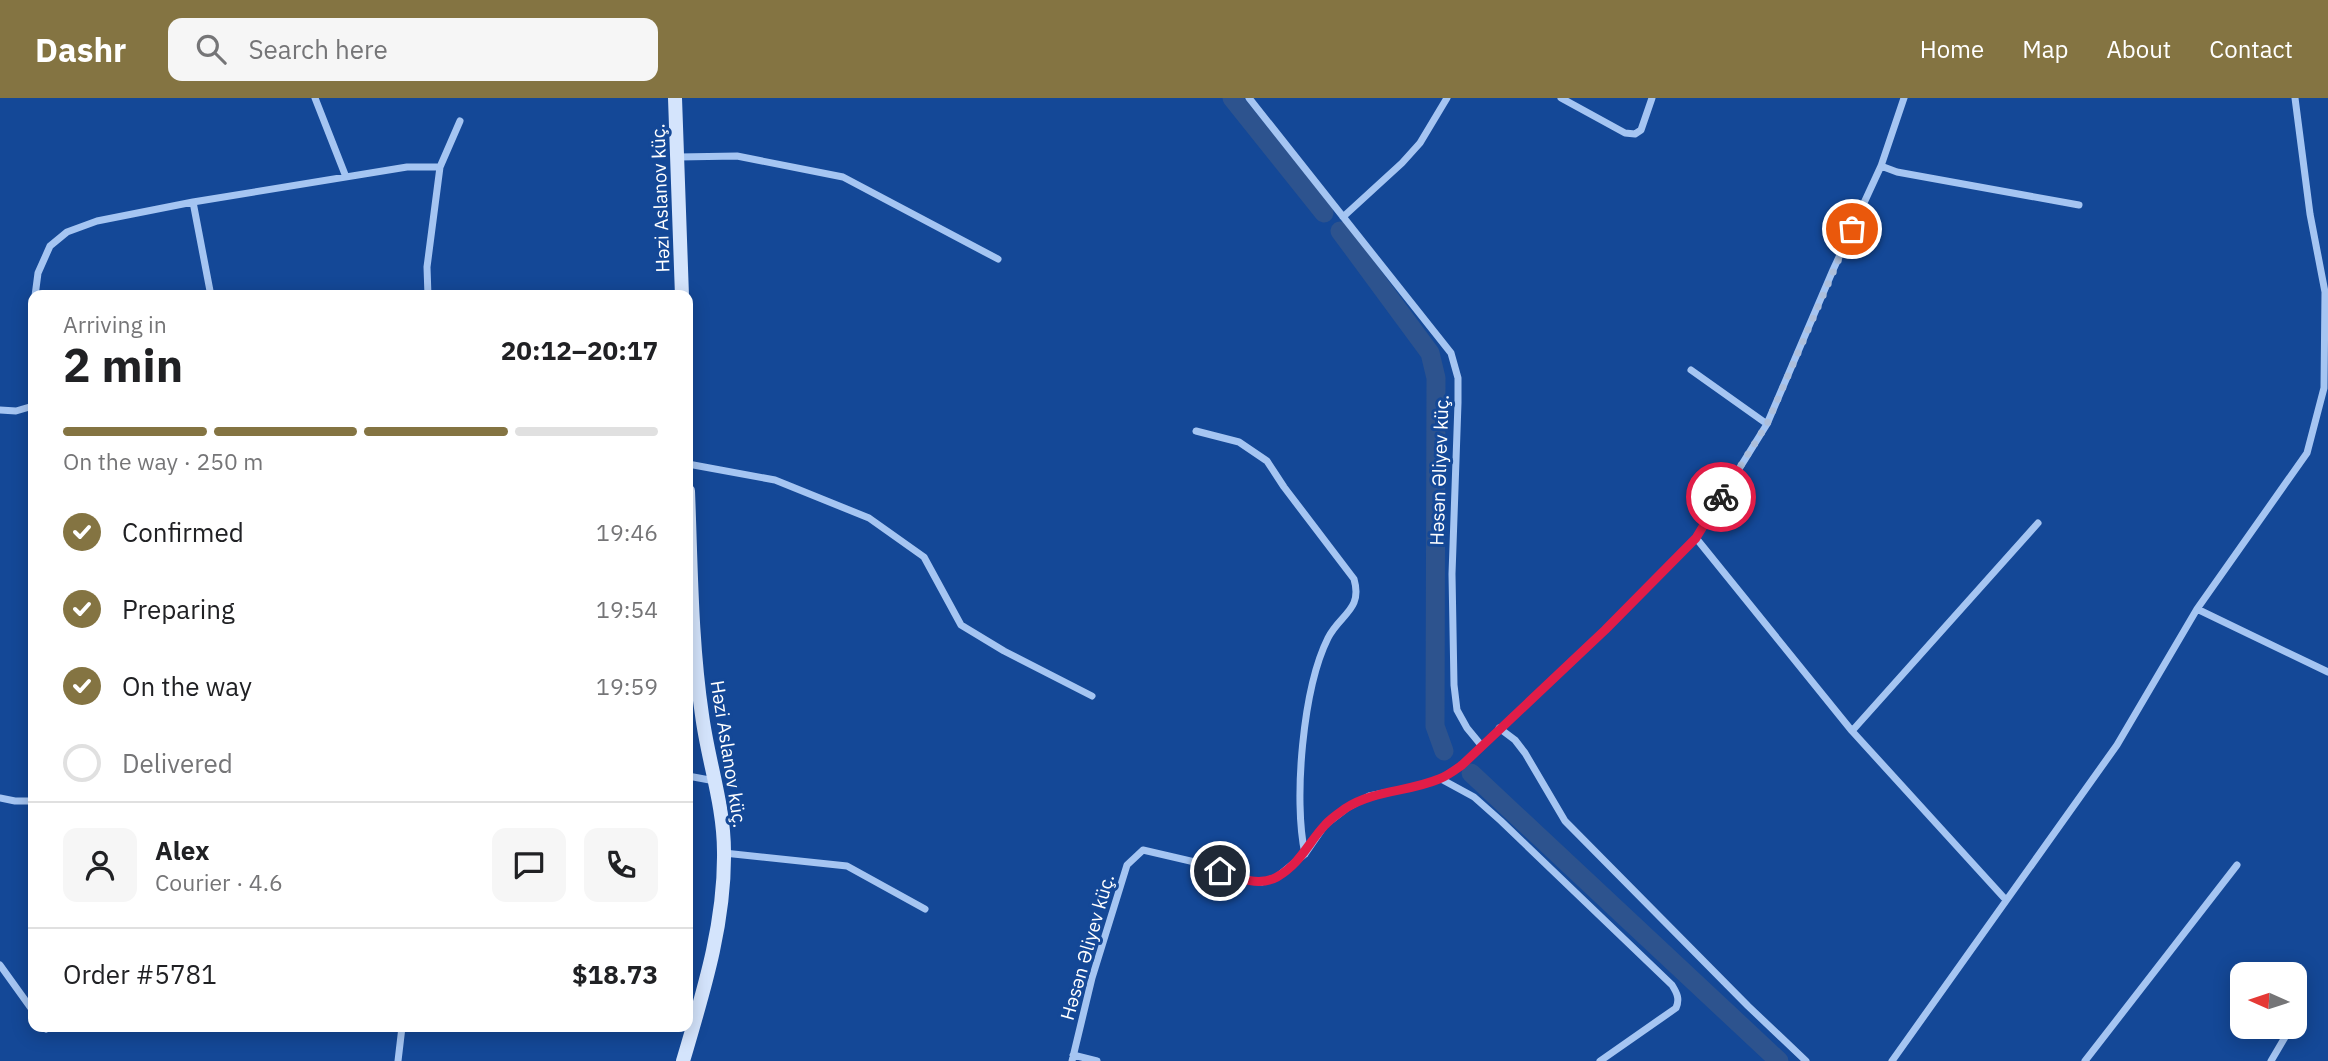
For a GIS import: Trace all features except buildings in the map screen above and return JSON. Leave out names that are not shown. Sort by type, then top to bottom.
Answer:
[{"type":"street","points":[[315,98],[346,177]]},
{"type":"street","name":"Həzi Aslanov küç.","points":[[675,98],[682,290]]},
{"type":"street","name":"Həsən Əliyev küç.","points":[[1249,98],[1451,353],[1458,378],[1452,574],[1454,685],[1457,710],[1481,745]]},
{"type":"street","points":[[1343,217],[1420,143],[1447,98]]},
{"type":"street","points":[[1561,98],[1625,133],[1635,135],[1641,130],[1652,98]]},
{"type":"street","points":[[1600,1061],[1676,1009],[1677,993],[1672,985],[1483,805],[1441,779],[1462,765],[1605,630],[1696,538],[1767,424],[1881,166],[1904,98]]},
{"type":"street","points":[[1892,1061],[2117,745],[2197,609],[2307,453],[2324,388],[2325,292],[2310,214],[2294,98]]},
{"type":"street","points":[[428,290],[426,267],[440,167],[460,121]]},
{"type":"street","points":[[679,157],[737,156],[843,177],[998,259]]},
{"type":"street","points":[[1881,166],[1897,172],[2079,205]]},
{"type":"street","points":[[36,290],[38,274],[50,246],[67,232],[97,221],[193,202],[407,167],[440,167]]},
{"type":"street","points":[[193,202],[210,290]]},
{"type":"street","points":[[1691,370],[1767,424]]},
{"type":"street","points":[[0,410],[16,411],[28,407]]},
{"type":"street","points":[[1196,431],[1239,442],[1268,461],[1284,487],[1354,579],[1358,593],[1354,604],[1328,637],[1310,694],[1302,751],[1299,831],[1305,854]]},
{"type":"street","points":[[693,465],[775,480],[869,518],[924,557],[961,625],[1004,651],[1092,696]]},
{"type":"street","points":[[1852,731],[2038,523]]},
{"type":"street","points":[[1696,538],[1852,731],[2007,900]]},
{"type":"street","points":[[2197,609],[2328,672]]},
{"type":"street","name":"Həzi Aslanov küç.","points":[[693,612],[702,719],[722,817],[724,853],[711,969],[693,1028]]},
{"type":"street","points":[[1499,728],[1515,740],[1525,753],[1565,821],[1806,1061]]},
{"type":"street","points":[[693,777],[716,781]]},
{"type":"street","name":"Həsən Əliyev küç.","points":[[1073,1058],[1092,978],[1127,865],[1143,850],[1199,863],[1241,879],[1262,882],[1277,877],[1305,854],[1325,825],[1347,808],[1369,796],[1441,779]]},
{"type":"street","points":[[0,798],[28,801]]},
{"type":"street","points":[[724,853],[847,866],[925,909]]},
{"type":"street","points":[[2085,1061],[2237,865]]},
{"type":"street","points":[[0,965],[28,1004]]},
{"type":"street","points":[[398,1061],[401,1032]]},
{"type":"street","name":"Həzi Aslanov küç.","points":[[683,1061],[692,1032]]},
{"type":"street","points":[[2271,1061],[2283,1040]]},
{"type":"street","points":[[1073,1058],[1097,1061]]},
{"type":"waterway","points":[[1232,98],[1324,213]]},
{"type":"waterway","points":[[1340,231],[1430,353],[1436,378],[1435,726],[1444,751]]},
{"type":"waterway","points":[[1471,773],[1779,1061]]},
{"type":"way so far","points":[[1721,497],[1767,424],[1852,229]]},
{"type":"route","points":[[1220,871],[1241,879],[1262,882],[1277,877],[1305,854],[1325,825],[1347,808],[1369,796],[1441,779],[1462,765],[1605,630],[1696,538],[1721,497]]}]
